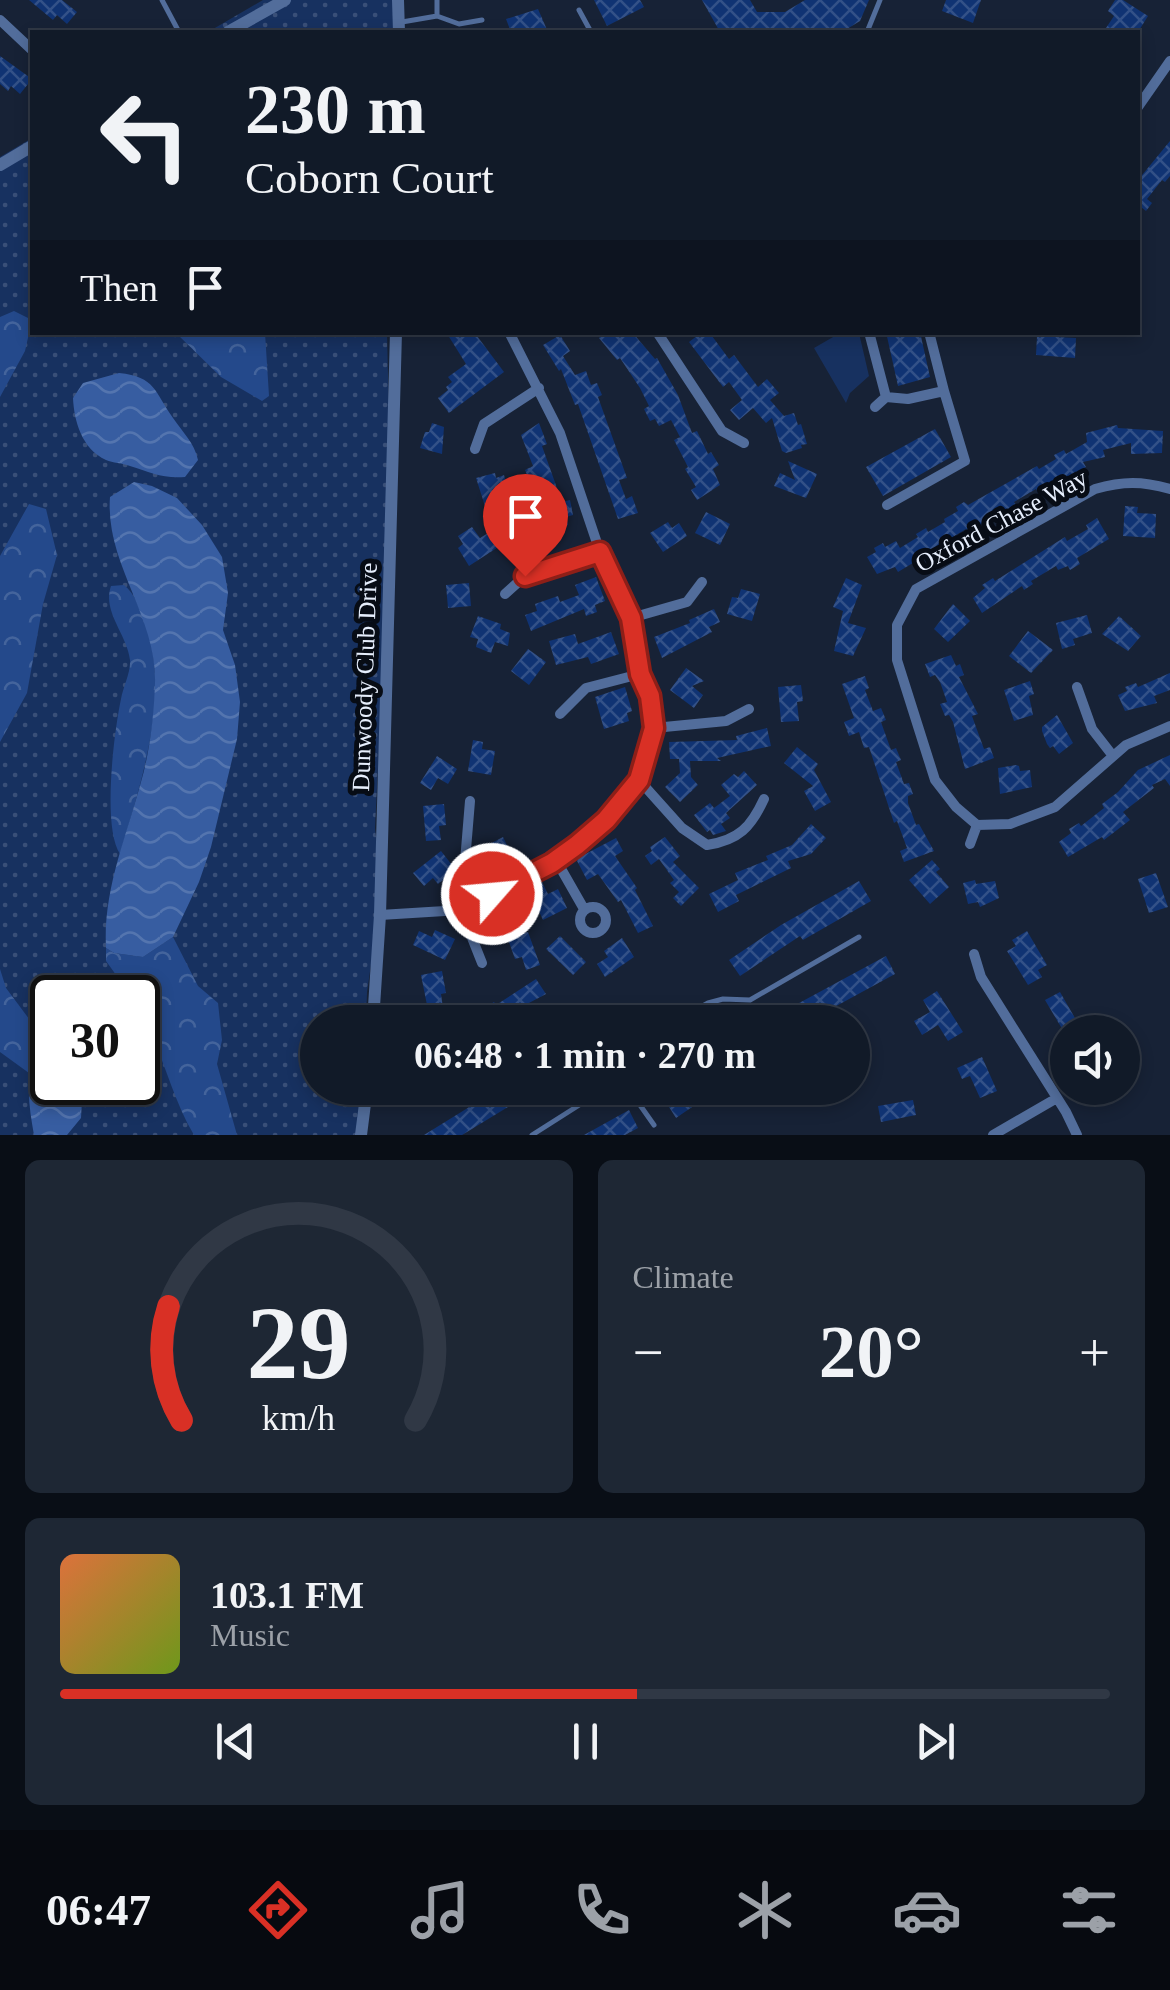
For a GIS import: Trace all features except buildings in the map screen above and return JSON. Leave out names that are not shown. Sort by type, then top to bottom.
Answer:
[{"type":"street","points":[[232,30],[284,0]]},
{"type":"street","points":[[398,0],[399,28]]},
{"type":"street","points":[[0,20],[30,48]]},
{"type":"street","points":[[1140,104],[1170,62]]},
{"type":"street","points":[[0,165],[30,147]]},
{"type":"street","name":"Dunwoody Club Drive","points":[[373,1005],[380,914],[396,335]]},
{"type":"street","points":[[380,914],[462,910],[556,860],[606,820],[639,780],[654,728],[631,618],[600,552],[560,432],[511,335]]},
{"type":"street","points":[[658,335],[722,430],[744,443]]},
{"type":"street","points":[[871,335],[886,396]]},
{"type":"street","points":[[887,506],[964,461],[930,335]]},
{"type":"street","points":[[475,449],[484,424],[539,388]]},
{"type":"street","points":[[886,396],[908,399],[944,391]]},
{"type":"street","points":[[875,407],[886,396]]},
{"type":"street","name":"Oxford Chase Way","points":[[977,825],[956,807],[935,780],[896,660],[898,625],[916,590],[1095,490],[1142,481],[1170,488]]},
{"type":"street","points":[[505,594],[525,576],[600,552]]},
{"type":"street","points":[[631,618],[687,602],[702,582]]},
{"type":"street","points":[[560,714],[586,688],[640,674]]},
{"type":"street","points":[[1077,687],[1092,729],[1112,756]]},
{"type":"street","points":[[654,728],[726,720],[749,709]]},
{"type":"street","points":[[970,844],[977,825],[1010,824],[1055,808],[1126,745],[1170,726]]},
{"type":"street","points":[[639,780],[682,828],[707,845],[724,842],[753,823],[764,798]]},
{"type":"street","points":[[470,801],[462,910],[482,962]]},
{"type":"street","points":[[556,860],[584,910]]},
{"type":"street","points":[[974,954],[980,976],[1050,1087]]},
{"type":"street","points":[[993,1135],[1050,1102]]},
{"type":"street","points":[[361,1135],[365,1105]]},
{"type":"street","points":[[1061,1105],[1077,1135]]},
{"type":"lane","points":[[162,0],[178,30]]},
{"type":"lane","points":[[437,0],[437,16]]},
{"type":"lane","points":[[868,30],[880,0]]},
{"type":"lane","points":[[579,10],[589,30]]},
{"type":"lane","points":[[399,28],[437,16],[458,24],[482,20]]},
{"type":"lane","points":[[704,1005],[723,998],[750,1000],[858,937]]},
{"type":"lane","points":[[532,1135],[579,1105]]},
{"type":"lane","points":[[640,1105],[654,1125]]},
{"type":"shaded area","points":[[263,0],[396,0],[400,30],[211,30]]},
{"type":"shaded area","points":[[30,139],[30,335],[387,335],[391,503],[375,828],[382,889],[367,1005],[300,1005],[300,1105],[363,1105],[362,1135],[0,1135],[0,157]]},
{"type":"shaded area","points":[[837,335],[859,335],[869,376],[850,393],[846,403],[814,348]]},
{"type":"green space","points":[[14,311],[30,319],[30,329],[25,351],[0,397],[0,317]]},
{"type":"green space","points":[[178,335],[265,335],[269,396],[262,401],[221,377]]},
{"type":"green space","points":[[29,504],[46,509],[57,555],[43,604],[27,693],[0,742],[0,556]]},
{"type":"green space","points":[[124,585],[134,596],[143,618],[155,675],[151,736],[120,854],[112,823],[111,779],[118,714],[130,660],[109,596],[111,586]]},
{"type":"green space","points":[[173,937],[198,986],[218,1003],[222,1040],[217,1064],[237,1135],[194,1135],[160,1056],[160,975],[116,975],[106,961],[106,948],[143,957]]},
{"type":"green space","points":[[0,969],[6,988],[30,1020],[29,1073],[0,1052]]},
{"type":"water","points":[[119,373],[140,378],[153,387],[191,443],[198,460],[185,477],[163,476],[109,461],[85,442],[73,398],[83,383]]},
{"type":"water","points":[[134,482],[177,498],[202,525],[222,557],[228,593],[223,630],[235,665],[240,702],[237,739],[199,882],[173,937],[143,957],[106,948],[108,905],[144,770],[155,683],[148,635],[115,545],[111,521],[110,497]]},
{"type":"water","points":[[30,1105],[82,1105],[81,1118],[67,1135],[34,1135]]},
{"type":"route","points":[[492,894],[552,863],[606,820],[639,780],[654,728],[631,618],[600,552],[525,576]]}]
